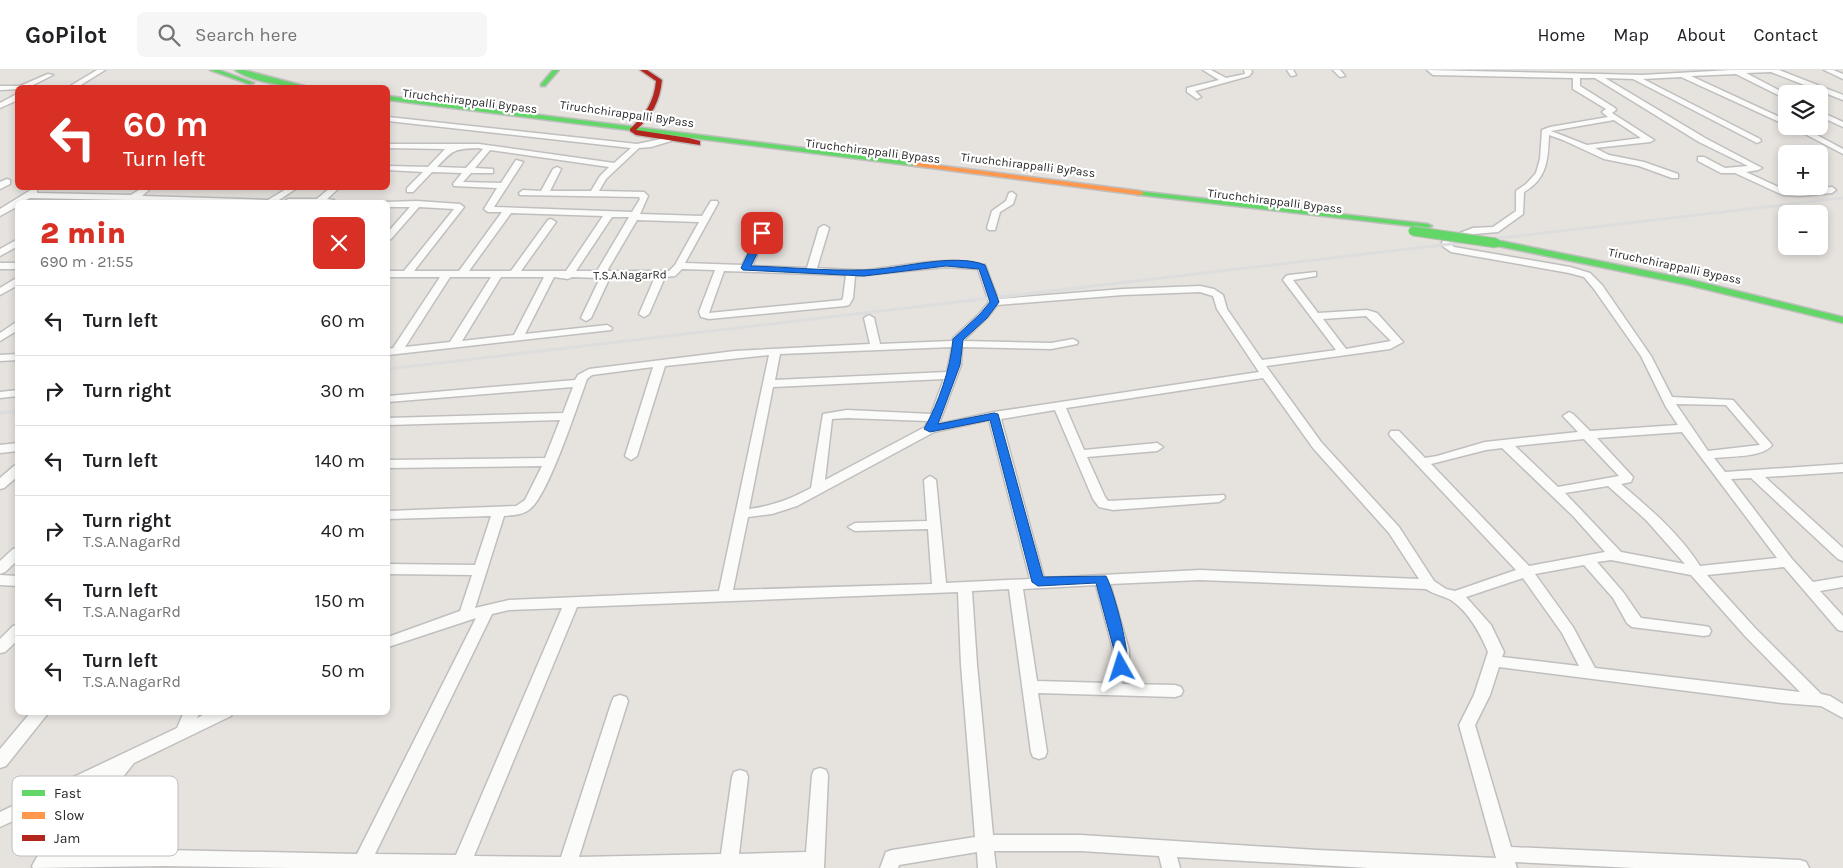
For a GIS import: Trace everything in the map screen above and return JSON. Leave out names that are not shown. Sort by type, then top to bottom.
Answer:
[{"type":"main road","points":[[213,70],[259,85]]},
{"type":"main road","points":[[238,70],[254,76],[294,85]]},
{"type":"main road","points":[[543,85],[556,70]]},
{"type":"main road","points":[[632,130],[648,116],[659,98],[659,80],[643,70]]},
{"type":"main road","name":"Tiruchchirappalli ByPass","points":[[390,98],[1101,188],[1428,226]]},
{"type":"main road","name":"Tiruchchirappalli Bypass","points":[[390,105],[1413,231],[1502,240],[1688,282],[1843,320]]},
{"type":"main road","points":[[560,119],[617,130],[620,134]]},
{"type":"main road","name":"Tiruchchirappalli Bypass","points":[[632,130],[636,134],[689,140],[697,143]]},
{"type":"main road","name":"Tiruchchirappalli Bypass","points":[[1428,226],[1689,275],[1843,313]]},
{"type":"street","points":[[75,85],[102,70]]},
{"type":"street","points":[[1206,70],[1225,81]]},
{"type":"street","points":[[1197,97],[1190,90],[1247,75],[1248,70]]},
{"type":"street","points":[[1336,70],[1342,76]]},
{"type":"street","points":[[1430,70],[1433,73],[1475,72],[1525,76],[1577,76],[1593,74],[1634,77],[1769,70]]},
{"type":"street","points":[[1517,70],[1525,76]]},
{"type":"street","points":[[1646,70],[1657,76]]},
{"type":"street","points":[[1691,70],[1699,74]]},
{"type":"street","points":[[1773,70],[1843,98]]},
{"type":"street","points":[[1827,70],[1843,77]]},
{"type":"street","points":[[1735,71],[1778,93]]},
{"type":"street","points":[[1593,74],[1702,140],[1758,168],[1724,171],[1701,159]]},
{"type":"street","points":[[28,85],[50,75]]},
{"type":"street","points":[[1682,75],[1778,119]]},
{"type":"street","points":[[1577,76],[1576,87],[1612,110],[1606,112],[1651,141],[1587,147]]},
{"type":"street","points":[[1634,77],[1757,141]]},
{"type":"street","points":[[0,88],[15,87]]},
{"type":"street","points":[[0,106],[15,98]]},
{"type":"street","points":[[1615,118],[1550,128],[1545,132],[1542,171],[1532,185],[1520,191],[1520,212],[1496,230],[1473,231],[1447,241],[1446,245],[1451,249],[1570,270],[1586,275],[1598,287],[1646,356],[1668,400],[1704,455],[1787,562],[1843,626]]},
{"type":"street","points":[[1828,118],[1843,125]]},
{"type":"street","points":[[390,119],[486,130],[502,134],[637,146],[652,145],[668,140]]},
{"type":"street","points":[[410,190],[449,150],[471,141],[486,130]]},
{"type":"street","points":[[1545,132],[1587,147],[1612,159],[1641,164],[1675,176]]},
{"type":"street","points":[[502,134],[483,147],[457,184],[504,186]]},
{"type":"street","points":[[502,134],[529,154]]},
{"type":"street","points":[[1811,135],[1843,152]]},
{"type":"street","points":[[1831,146],[1843,145]]},
{"type":"street","points":[[390,146],[483,147],[616,166]]},
{"type":"street","points":[[593,194],[603,178],[637,146]]},
{"type":"street","points":[[390,170],[416,147]]},
{"type":"street","points":[[519,162],[488,209],[705,220]]},
{"type":"street","points":[[544,193],[557,169]]},
{"type":"street","points":[[390,170],[490,171]]},
{"type":"street","points":[[1738,171],[1784,192],[1800,193],[1832,190]]},
{"type":"street","points":[[20,200],[37,190]]},
{"type":"street","points":[[79,200],[95,190]]},
{"type":"street","points":[[28,195],[129,200],[144,190]]},
{"type":"street","points":[[274,200],[290,190]]},
{"type":"street","points":[[321,200],[333,190]]},
{"type":"street","points":[[523,193],[641,194],[644,196],[603,275],[586,318]]},
{"type":"street","points":[[992,228],[996,211],[1010,202],[1012,195]]},
{"type":"street","points":[[0,213],[15,203]]},
{"type":"street","points":[[681,262],[714,203]]},
{"type":"street","points":[[390,204],[460,207],[406,275]]},
{"type":"street","points":[[390,235],[417,204]]},
{"type":"street","points":[[461,275],[508,210]]},
{"type":"street","points":[[568,276],[610,214]]},
{"type":"street","points":[[746,268],[771,216]]},
{"type":"street","points":[[513,275],[551,222]]},
{"type":"street","points":[[810,271],[824,228]]},
{"type":"street","points":[[0,254],[15,244]]},
{"type":"street","name":"T.S.A.NagarRd","points":[[390,274],[568,276],[672,274],[681,262],[697,266],[864,273],[946,264],[977,265],[982,267],[994,302]]},
{"type":"street","points":[[0,266],[15,266]]},
{"type":"street","points":[[722,267],[704,312],[705,315],[845,303],[848,298],[851,272]]},
{"type":"street","points":[[644,314],[661,274]]},
{"type":"street","points":[[1313,274],[1293,276],[1288,280],[1343,352]]},
{"type":"street","points":[[392,352],[446,275]]},
{"type":"street","points":[[454,345],[497,275]]},
{"type":"street","points":[[518,338],[550,276]]},
{"type":"street","points":[[0,282],[15,281]]},
{"type":"street","points":[[0,292],[15,282]]},
{"type":"street","points":[[742,514],[781,508],[932,423],[955,365],[958,339],[984,316],[994,302],[1124,292],[1200,289],[1214,292],[1218,296],[1222,309],[1262,369],[1317,445],[1394,530],[1429,584],[1441,592],[1455,596],[1466,605],[1486,629],[1496,652],[1482,695],[1467,725],[1506,863]]},
{"type":"street","points":[[817,489],[827,416],[846,414],[932,423],[994,416],[1262,369],[1343,352],[1390,346],[1398,342],[1373,315],[1367,313],[1317,316]]},
{"type":"street","points":[[869,318],[876,348]]},
{"type":"street","points":[[0,338],[15,326]]},
{"type":"street","points":[[392,352],[607,328]]},
{"type":"street","points":[[390,515],[500,512],[525,507],[530,502],[550,462],[579,383],[584,374],[589,372],[735,354],[775,351],[956,344],[1051,346],[1074,342]]},
{"type":"street","points":[[725,596],[775,351]]},
{"type":"street","points":[[0,358],[15,357]]},
{"type":"street","points":[[631,456],[660,364]]},
{"type":"street","points":[[769,384],[951,376]]},
{"type":"street","points":[[390,399],[579,383]]},
{"type":"street","points":[[1668,400],[1728,402],[1766,445],[1760,450],[1704,455]]},
{"type":"street","points":[[1059,406],[1099,499],[1104,504],[1113,506],[1219,498]]},
{"type":"street","points":[[390,421],[567,416]]},
{"type":"street","points":[[994,416],[1038,582]]},
{"type":"street","points":[[1554,491],[1622,480],[1627,477],[1569,416]]},
{"type":"street","points":[[1420,462],[1438,460],[1485,446],[1520,444],[1587,435],[1686,428]]},
{"type":"street","points":[[1395,434],[1526,572],[1568,631],[1590,673]]},
{"type":"street","points":[[1505,444],[1578,513],[1617,556]]},
{"type":"street","points":[[0,449],[15,447]]},
{"type":"street","points":[[1080,454],[1157,447]]},
{"type":"street","points":[[390,464],[550,462]]},
{"type":"street","points":[[1722,476],[1843,468]]},
{"type":"street","points":[[0,485],[15,472]]},
{"type":"street","points":[[1754,474],[1843,556]]},
{"type":"street","points":[[930,480],[939,588]]},
{"type":"street","points":[[1611,482],[1651,517],[1750,632],[1817,700]]},
{"type":"street","points":[[466,614],[500,512]]},
{"type":"street","points":[[855,527],[934,525]]},
{"type":"street","points":[[0,569],[15,555]]},
{"type":"street","points":[[1455,596],[1526,572],[1610,555],[1696,571],[1787,562]]},
{"type":"street","points":[[1587,559],[1608,582],[1632,619],[1637,623],[1704,631]]},
{"type":"street","points":[[390,568],[481,570]]},
{"type":"street","points":[[390,641],[466,614],[509,605],[939,588],[1200,575],[1429,584]]},
{"type":"street","points":[[1101,579],[1121,650],[1121,667],[1112,689]]},
{"type":"street","points":[[0,580],[15,581]]},
{"type":"street","points":[[1809,588],[1843,582]]},
{"type":"street","points":[[1015,583],[1039,752]]},
{"type":"street","points":[[964,586],[987,868]]},
{"type":"street","points":[[461,866],[571,603]]},
{"type":"street","points":[[361,865],[487,610]]},
{"type":"street","points":[[0,648],[15,633]]},
{"type":"street","points":[[1493,661],[1782,697],[1824,700],[1843,712]]},
{"type":"street","points":[[1030,687],[1175,691]]},
{"type":"street","points":[[567,866],[620,700]]},
{"type":"street","points":[[0,761],[38,715]]},
{"type":"street","points":[[182,732],[190,715]]},
{"type":"street","points":[[90,776],[219,715]]},
{"type":"street","points":[[115,776],[131,756]]},
{"type":"street","points":[[41,866],[161,863],[461,866],[815,864],[820,775]]},
{"type":"street","points":[[736,863],[740,777]]},
{"type":"street","points":[[0,820],[12,814]]},
{"type":"street","points":[[889,868],[892,858],[986,843],[1081,843],[1308,857],[1506,863],[1800,868]]},
{"type":"street","points":[[1166,848],[1171,868]]},
{"type":"street","points":[[41,866],[49,856]]},
{"type":"railway","points":[[1788,204],[1843,198]]},
{"type":"railway","points":[[390,369],[1799,203]]},
{"type":"railway","points":[[0,413],[15,411]]},
{"type":"traffic: fast","points":[[213,70],[251,83]]},
{"type":"traffic: fast","points":[[238,70],[254,76],[295,85]]},
{"type":"traffic: fast","points":[[543,85],[556,70]]},
{"type":"traffic: fast","points":[[390,98],[915,164]]},
{"type":"traffic: fast","points":[[1140,193],[1428,226]]},
{"type":"traffic: fast","points":[[1413,231],[1496,243]]},
{"type":"traffic: fast","points":[[1496,243],[1688,282],[1843,320]]},
{"type":"traffic: slow","points":[[915,164],[1140,193]]},
{"type":"traffic: jam","points":[[643,70],[659,80],[657,95],[652,108],[632,130],[636,133],[689,140],[697,143]]},
{"type":"route","points":[[762,233],[746,268],[864,273],[946,264],[967,264],[982,267],[994,297],[994,302],[984,316],[958,339],[955,365],[930,429],[994,416],[1038,582],[1101,579],[1121,650],[1121,667]]}]
